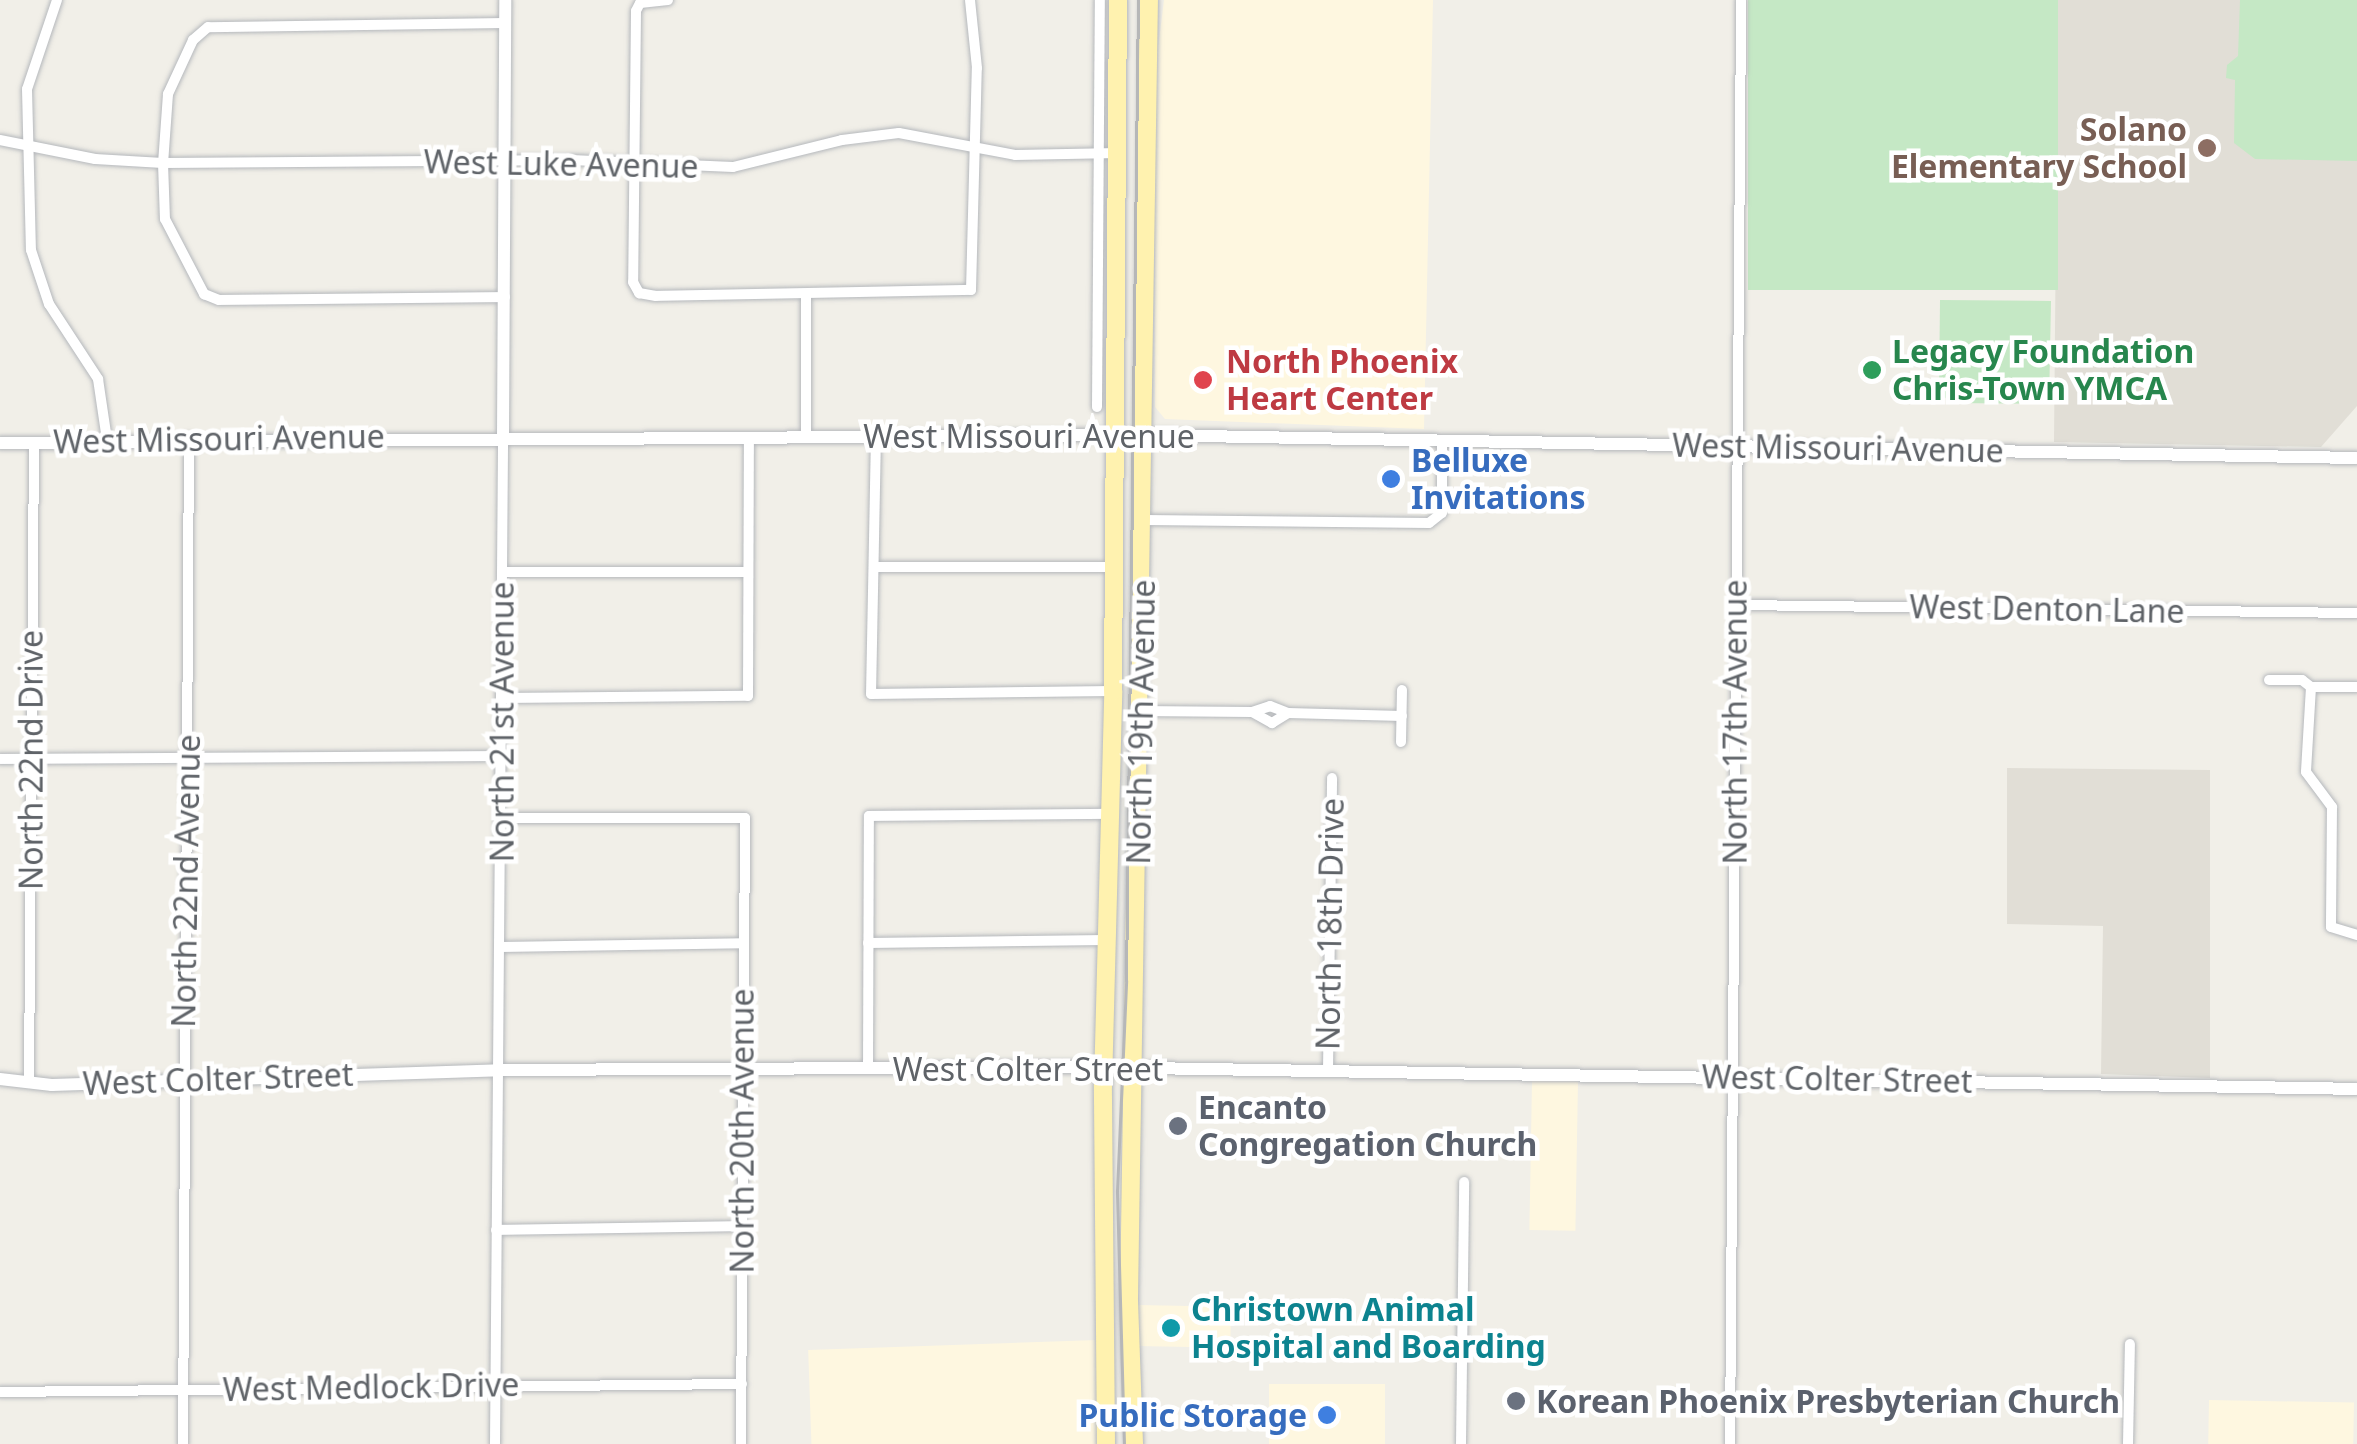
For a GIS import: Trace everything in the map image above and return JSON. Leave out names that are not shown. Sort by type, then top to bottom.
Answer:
[{"type":"main road","name":"North 19th Avenue","points":[[1106,1444],[1104,1068],[1114,691],[1112,435],[1119,153],[1118,0]]},
{"type":"main road","name":"North 19th Avenue","points":[[1134,1444],[1129,1298],[1137,1068],[1149,0]]},
{"type":"street","points":[[57,0],[26,88],[30,238],[39,280],[98,379],[107,440]]},
{"type":"street","name":"North 21st Avenue","points":[[495,1444],[506,0]]},
{"type":"street","points":[[668,0],[640,3],[634,282],[640,293],[806,295],[970,290],[976,146],[972,0]]},
{"type":"street","points":[[1098,408],[1100,0]]},
{"type":"street","name":"North 17th Avenue","points":[[1730,1444],[1741,0]]},
{"type":"street","points":[[505,22],[216,25],[198,33],[168,94],[164,164],[165,220],[204,294],[219,300],[505,297]]},
{"type":"street","name":"West Luke Avenue","points":[[0,140],[164,164],[506,161],[733,166],[876,134],[1016,155],[1119,153]]},
{"type":"street","points":[[806,295],[806,437]]},
{"type":"street","points":[[876,435],[871,694],[1114,691]]},
{"type":"street","name":"West Missouri Avenue","points":[[0,442],[1146,435],[2357,458]]},
{"type":"street","name":"North 22nd Avenue","points":[[183,1444],[189,438]]},
{"type":"street","points":[[502,698],[748,696],[749,439]]},
{"type":"street","points":[[1145,520],[1438,520],[1442,440]]},
{"type":"street","name":"North 22nd Drive","points":[[29,1078],[34,442]]},
{"type":"street","points":[[874,568],[1114,567]]},
{"type":"street","points":[[503,572],[748,572]]},
{"type":"street","name":"West Denton Lane","points":[[1736,604],[2357,612]]},
{"type":"street","points":[[2269,680],[2302,680],[2311,687],[2357,687]]},
{"type":"street","points":[[2311,687],[2306,772],[2332,807],[2331,927],[2357,935]]},
{"type":"street","points":[[1401,742],[1402,690]]},
{"type":"street","points":[[1138,712],[1252,712],[1272,723],[1288,713],[1402,716]]},
{"type":"street","points":[[0,759],[500,756]]},
{"type":"street","name":"North 18th Drive","points":[[1328,1070],[1332,778]]},
{"type":"street","points":[[868,1069],[869,816],[1111,814]]},
{"type":"street","name":"North 20th Avenue","points":[[502,818],[746,818],[740,1444]]},
{"type":"street","points":[[868,942],[1106,940]]},
{"type":"street","points":[[500,947],[743,943]]},
{"type":"street","name":"West Colter Street","points":[[0,1079],[29,1078],[52,1085],[154,1084],[183,1076],[500,1070],[1137,1068],[2357,1089]]},
{"type":"street","points":[[1461,1444],[1464,1182]]},
{"type":"street","points":[[496,1230],[743,1226]]},
{"type":"street","points":[[2128,1444],[2130,1344]]},
{"type":"street","name":"West Medlock Drive","points":[[0,1392],[742,1384]]},
{"type":"shaded area","points":[[1164,0],[1433,0],[1424,429],[1165,419],[1155,407],[1155,73]]},
{"type":"shaded area","name":"Solano Elementary School","points":[[2058,0],[2357,0],[2357,406],[2321,447],[2054,442]]},
{"type":"shaded area","points":[[2007,768],[2210,770],[2210,1078],[2101,1074],[2103,926],[2007,924]]},
{"type":"shaded area","points":[[1532,1081],[1578,1082],[1575,1231],[1529,1230]]},
{"type":"shaded area","points":[[1137,1305],[1231,1307],[1230,1348],[1136,1346]]},
{"type":"shaded area","points":[[1097,1340],[1101,1444],[811,1444],[808,1350]]},
{"type":"shaded area","name":"Public Storage","points":[[1269,1384],[1385,1384],[1385,1444],[1269,1444]]},
{"type":"shaded area","points":[[2209,1400],[2354,1403],[2353,1444],[2208,1444]]},
{"type":"green space","points":[[1748,0],[2058,0],[2058,290],[1748,290]]},
{"type":"green space","points":[[2240,0],[2357,0],[2357,161],[2255,159],[2234,143],[2235,80],[2226,78],[2227,65],[2238,56]]},
{"type":"green space","points":[[1940,300],[2051,301],[2049,404],[1951,403],[1939,392]]},
{"type":"tram line","points":[[1124,1444],[1117,1191],[1126,981],[1138,0]]},
{"type":"place","name":"Solano Elementary School","points":[[2207,148]]},
{"type":"place","name":"Legacy Foundation Chris-Town YMCA","points":[[1872,370]]},
{"type":"place","name":"North Phoenix Heart Center","points":[[1203,380]]},
{"type":"place","name":"Belluxe Invitations","points":[[1391,479]]},
{"type":"place","name":"Encanto Congregation Church","points":[[1178,1126]]},
{"type":"place","name":"Christown Animal Hospital and Boarding","points":[[1171,1328]]},
{"type":"place","name":"Korean Phoenix Presbyterian Church","points":[[1516,1401]]},
{"type":"place","name":"Public Storage","points":[[1327,1415]]}]
